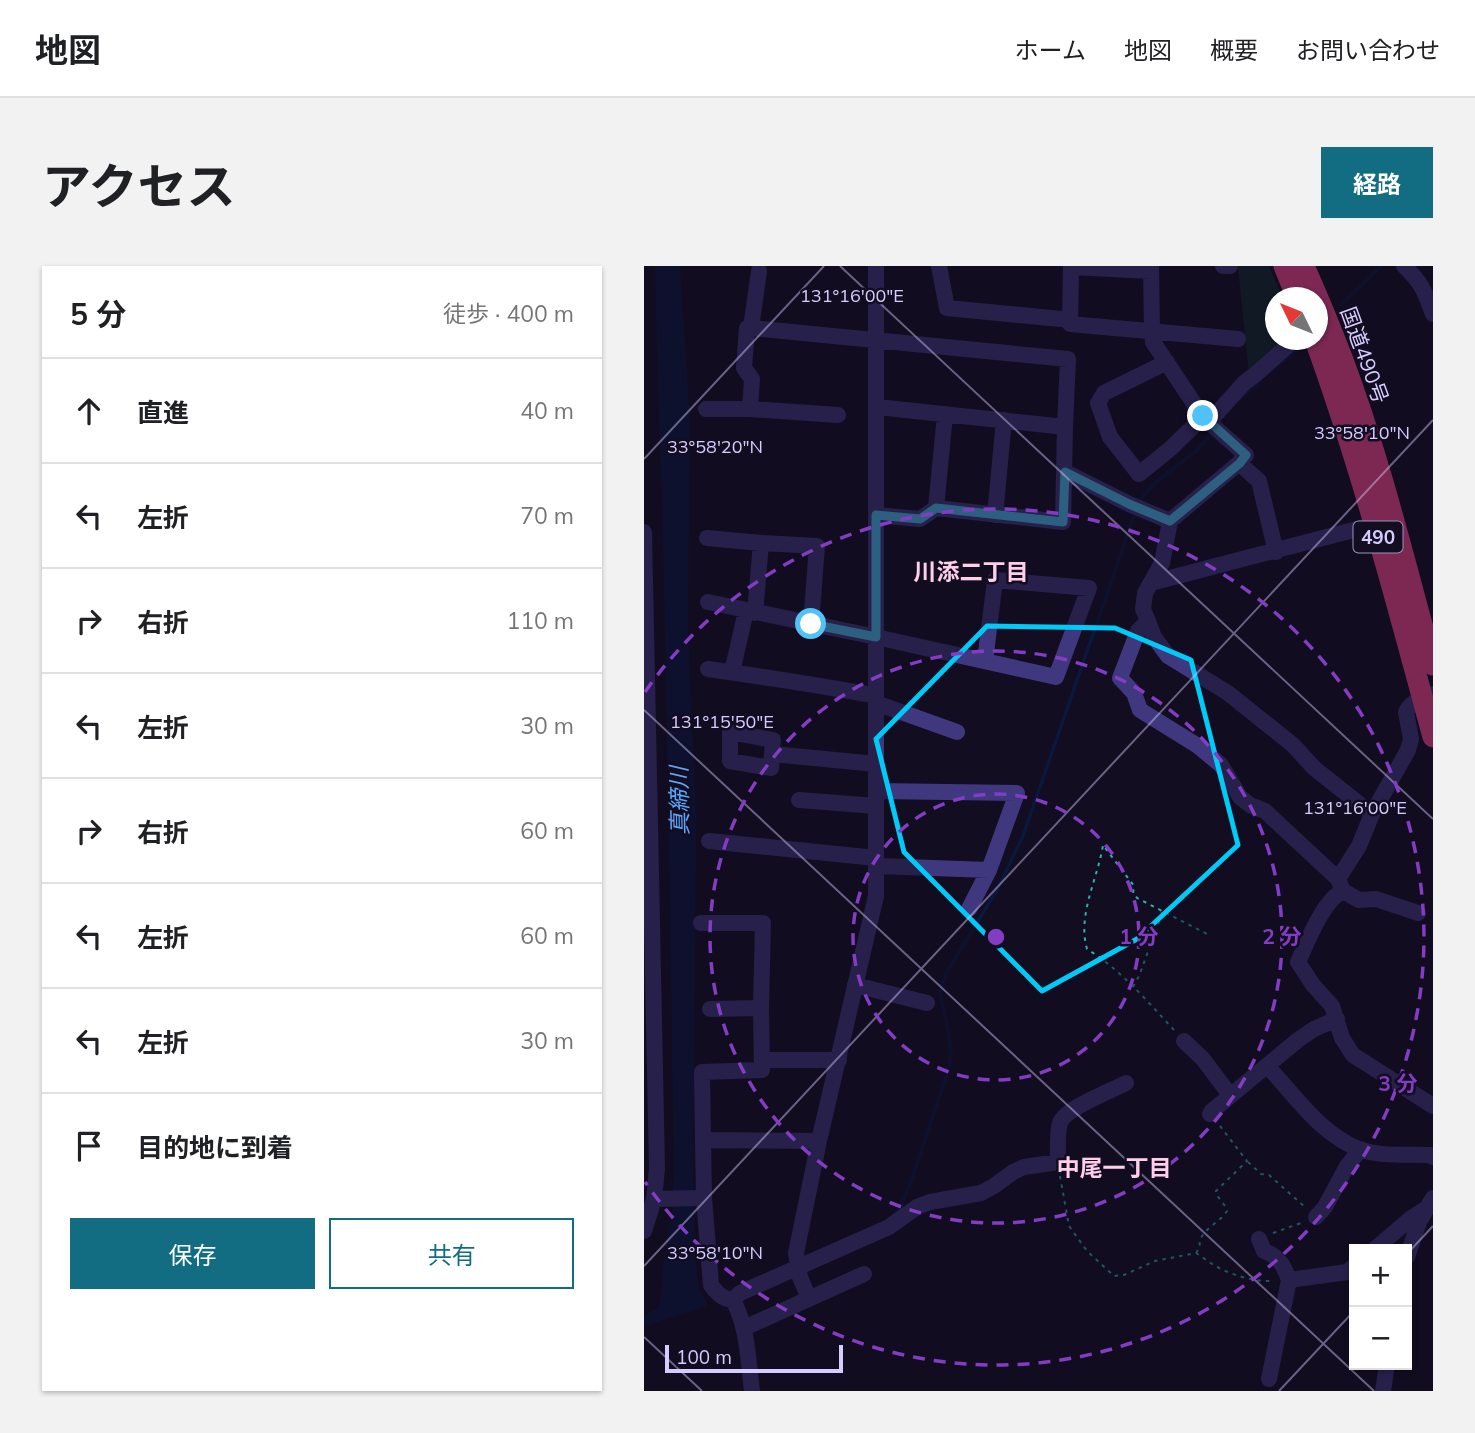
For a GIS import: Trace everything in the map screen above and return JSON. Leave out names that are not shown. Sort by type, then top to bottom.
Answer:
[{"type":"highway","points":[[1284,266],[1293,287]]},
{"type":"highway","name":"国道490号","points":[[1304,266],[1344,362],[1368,435],[1384,522],[1428,696],[1433,737]]},
{"type":"highway","name":"国道490号","points":[[1319,350],[1384,522],[1433,664]]},
{"type":"street","points":[[809,1299],[800,1277],[796,1253],[876,896],[876,266]]},
{"type":"street","points":[[939,266],[947,308],[1061,319]]},
{"type":"street","points":[[1238,338],[1152,331],[1070,324],[1071,266],[1151,268],[1152,331],[1153,342],[1206,419],[1246,455],[1240,463],[1170,521],[1161,564],[1145,593],[1143,609],[1154,638],[1168,656],[1228,693],[1372,814]]},
{"type":"street","points":[[1223,266],[1230,266]]},
{"type":"street","points":[[1404,266],[1425,291],[1433,314]]},
{"type":"street","points":[[751,328],[759,271]]},
{"type":"street","points":[[750,409],[752,379],[744,368],[747,328],[1068,359],[1063,522],[936,508],[920,519],[876,515]]},
{"type":"street","points":[[1167,362],[1104,393],[1098,403],[1110,437],[1139,474],[1283,350]]},
{"type":"street","points":[[877,407],[1065,426]]},
{"type":"street","points":[[706,409],[838,415]]},
{"type":"street","points":[[936,508],[945,415]]},
{"type":"street","points":[[995,514],[1004,420]]},
{"type":"street","points":[[1240,463],[1259,481],[1276,552]]},
{"type":"street","points":[[1065,472],[1170,521]]},
{"type":"street","points":[[1151,583],[1384,522]]},
{"type":"street","points":[[644,533],[657,1169],[660,1199],[644,1231]]},
{"type":"street","points":[[707,538],[817,545],[811,624]]},
{"type":"street","points":[[732,672],[751,612],[761,543]]},
{"type":"street","points":[[708,602],[1056,677],[1089,588],[995,580],[985,661]]},
{"type":"street","points":[[1147,621],[1139,631],[1120,678],[1134,693],[1140,710],[1198,746],[1221,765],[1240,797],[1250,806],[1265,811],[1359,900],[1376,899],[1418,913]]},
{"type":"street","points":[[708,668],[813,683],[876,699],[957,733]]},
{"type":"street","points":[[1353,1055],[1342,1038],[1332,1006],[1313,985],[1298,962],[1319,919],[1341,885],[1372,814],[1410,744],[1411,734],[1406,712],[1428,696]]},
{"type":"street","points":[[773,754],[876,764]]},
{"type":"street","points":[[799,800],[1017,793],[989,870],[969,909]]},
{"type":"street","points":[[709,841],[876,862],[989,870]]},
{"type":"street","points":[[701,923],[763,923],[762,1070],[702,1072],[702,1198],[709,1274],[711,1285],[739,1312],[744,1328],[752,1391]]},
{"type":"street","points":[[855,985],[927,1003]]},
{"type":"street","points":[[710,1009],[761,1008]]},
{"type":"street","points":[[1210,1114],[1298,1040],[1337,1019]]},
{"type":"street","points":[[1314,1029],[1433,1106]]},
{"type":"street","points":[[1184,1041],[1203,1059],[1230,1095]]},
{"type":"street","points":[[763,1060],[839,1060]]},
{"type":"street","points":[[1267,1066],[1304,1108],[1341,1140],[1360,1149],[1378,1153],[1430,1154],[1433,1157]]},
{"type":"street","points":[[725,1297],[740,1293],[889,1227],[917,1207],[930,1202],[981,1193],[1024,1167],[1058,1162],[1059,1124],[1065,1115],[1126,1083]]},
{"type":"street","points":[[703,1140],[819,1141]]},
{"type":"street","points":[[1316,1217],[1325,1207],[1347,1166],[1360,1149]]},
{"type":"street","points":[[660,1199],[702,1198]]},
{"type":"street","points":[[1381,1244],[1430,1203]]},
{"type":"street","points":[[1411,1244],[1419,1222],[1430,1203]]},
{"type":"street","points":[[1259,1239],[1264,1251],[1272,1254],[1284,1265],[1289,1280],[1269,1379]]},
{"type":"street","points":[[1289,1280],[1349,1270]]},
{"type":"street","points":[[744,1328],[864,1274]]},
{"type":"street","points":[[1383,1391],[1386,1370]]},
{"type":"path","points":[[1184,1041],[1133,986],[1087,949],[1084,939],[1093,879],[1101,861],[1103,845],[1134,886],[1133,893],[1137,898],[1209,935]]},
{"type":"path","points":[[1133,986],[1163,910]]},
{"type":"path","points":[[1210,1114],[1247,1161],[1262,1174],[1269,1175],[1316,1217],[1259,1239]]},
{"type":"path","points":[[1196,1253],[1202,1235],[1227,1211],[1216,1191],[1247,1161]]},
{"type":"path","points":[[1058,1162],[1069,1226],[1087,1251],[1114,1276],[1124,1275],[1155,1261],[1196,1253],[1219,1268],[1237,1275],[1264,1282],[1289,1280]]},
{"type":"highlighted area","points":[[987,626],[1115,628],[1191,660],[1238,845],[1137,939],[1042,991],[904,852],[876,739]]},
{"type":"green space","points":[[1238,266],[1269,266],[1278,287],[1265,287],[1265,350],[1278,350],[1249,374]]},
{"type":"water","name":"真締川","points":[[655,266],[680,266],[690,422],[688,631],[696,817],[693,1157],[695,1256],[698,1286],[707,1301],[706,1306],[644,1326],[644,1315],[659,1308],[666,1242],[673,1209],[674,1163],[665,620]]},
{"type":"waterway","points":[[1341,305],[1381,266]]},
{"type":"waterway","points":[[1267,374],[1296,350]]},
{"type":"waterway","points":[[1239,400],[1259,382]]},
{"type":"waterway","points":[[1139,503],[1151,487],[1197,450],[1211,433]]},
{"type":"waterway","points":[[893,1215],[899,1209],[909,1187],[949,1067],[951,1052],[940,993],[942,984],[997,890],[1023,836],[1135,513]]},
{"type":"district","name":"川添二丁目","points":[[971,571]]},
{"type":"district","name":"中尾一丁目","points":[[1114,1167]]},
{"type":"route","points":[[811,624],[876,637],[876,515],[920,519],[936,508],[1063,522],[1065,472],[1170,521],[1240,463],[1246,455],[1203,416]]}]
